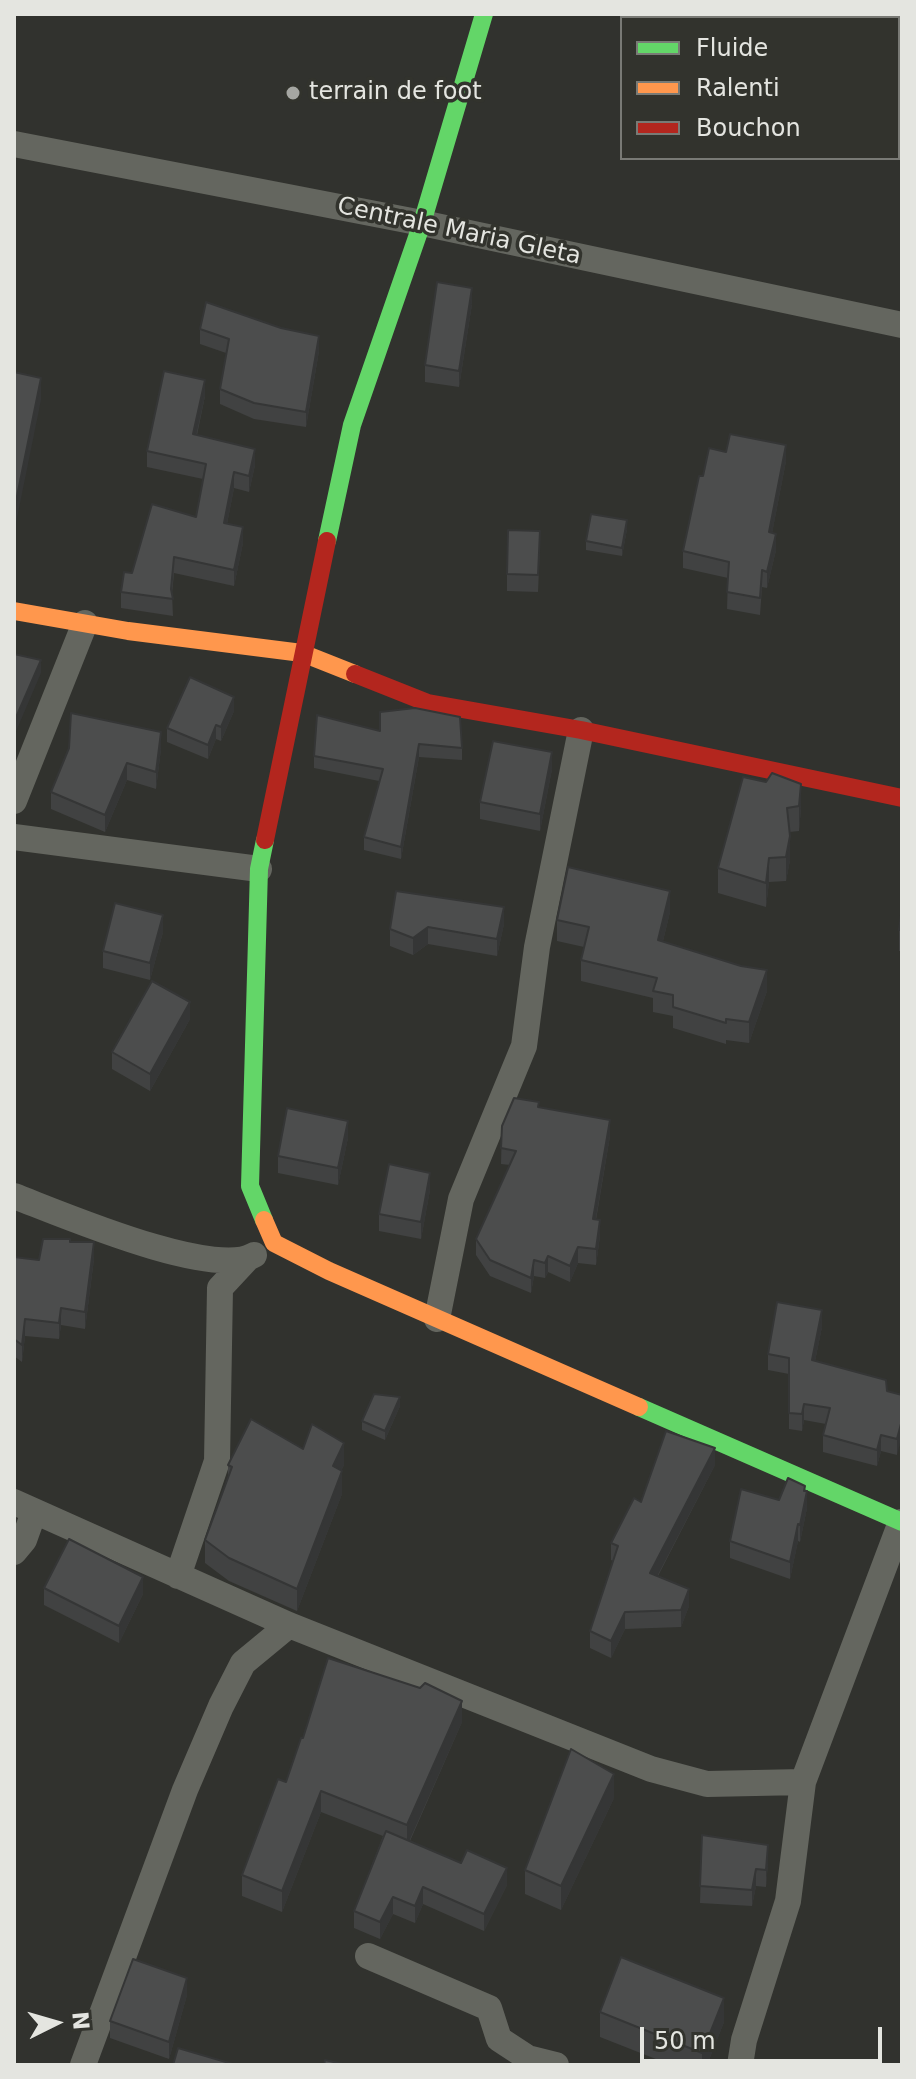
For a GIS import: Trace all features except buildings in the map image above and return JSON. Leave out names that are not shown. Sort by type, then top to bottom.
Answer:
[{"type":"street","points":[[484,14],[422,223],[352,425],[302,653],[259,869],[250,1186],[274,1243],[437,1319],[902,1521],[803,1782],[788,1901],[744,2040],[740,2065]]},
{"type":"street","name":"Centrale Maria Gleta","points":[[14,144],[422,223],[902,325]]},
{"type":"street","points":[[14,611],[302,653],[428,703],[581,730],[902,798]]},
{"type":"street","points":[[14,801],[85,623]]},
{"type":"street","points":[[437,1319],[461,1199],[524,1046],[537,947],[581,730]]},
{"type":"street","points":[[14,837],[259,869]]},
{"type":"street","points":[[14,1196],[132,1240],[211,1260],[247,1259]]},
{"type":"street","points":[[178,1576],[217,1461],[220,1288],[247,1259],[274,1243]]},
{"type":"street","points":[[14,1552],[24,1540],[24,1507],[289,1625],[651,1769],[707,1784],[803,1782]]},
{"type":"street","points":[[83,2065],[185,1790],[221,1706],[243,1663],[289,1625]]},
{"type":"street","points":[[368,1956],[489,2008],[499,2039],[528,2058],[556,2065]]},
{"type":"traffic: fast","points":[[327,541],[352,425],[422,223],[484,14]]},
{"type":"traffic: fast","points":[[264,1220],[250,1186],[259,869],[265,840]]},
{"type":"traffic: fast","points":[[639,1407],[902,1522]]},
{"type":"traffic: slow","points":[[14,611],[128,631],[302,653],[355,674]]},
{"type":"traffic: slow","points":[[264,1220],[274,1243],[329,1271],[639,1407]]},
{"type":"traffic: jam","points":[[265,840],[327,541]]},
{"type":"traffic: jam","points":[[355,674],[428,703],[581,730],[902,798]]},
{"type":"place","name":"terrain de foot","points":[[293,93]]}]
